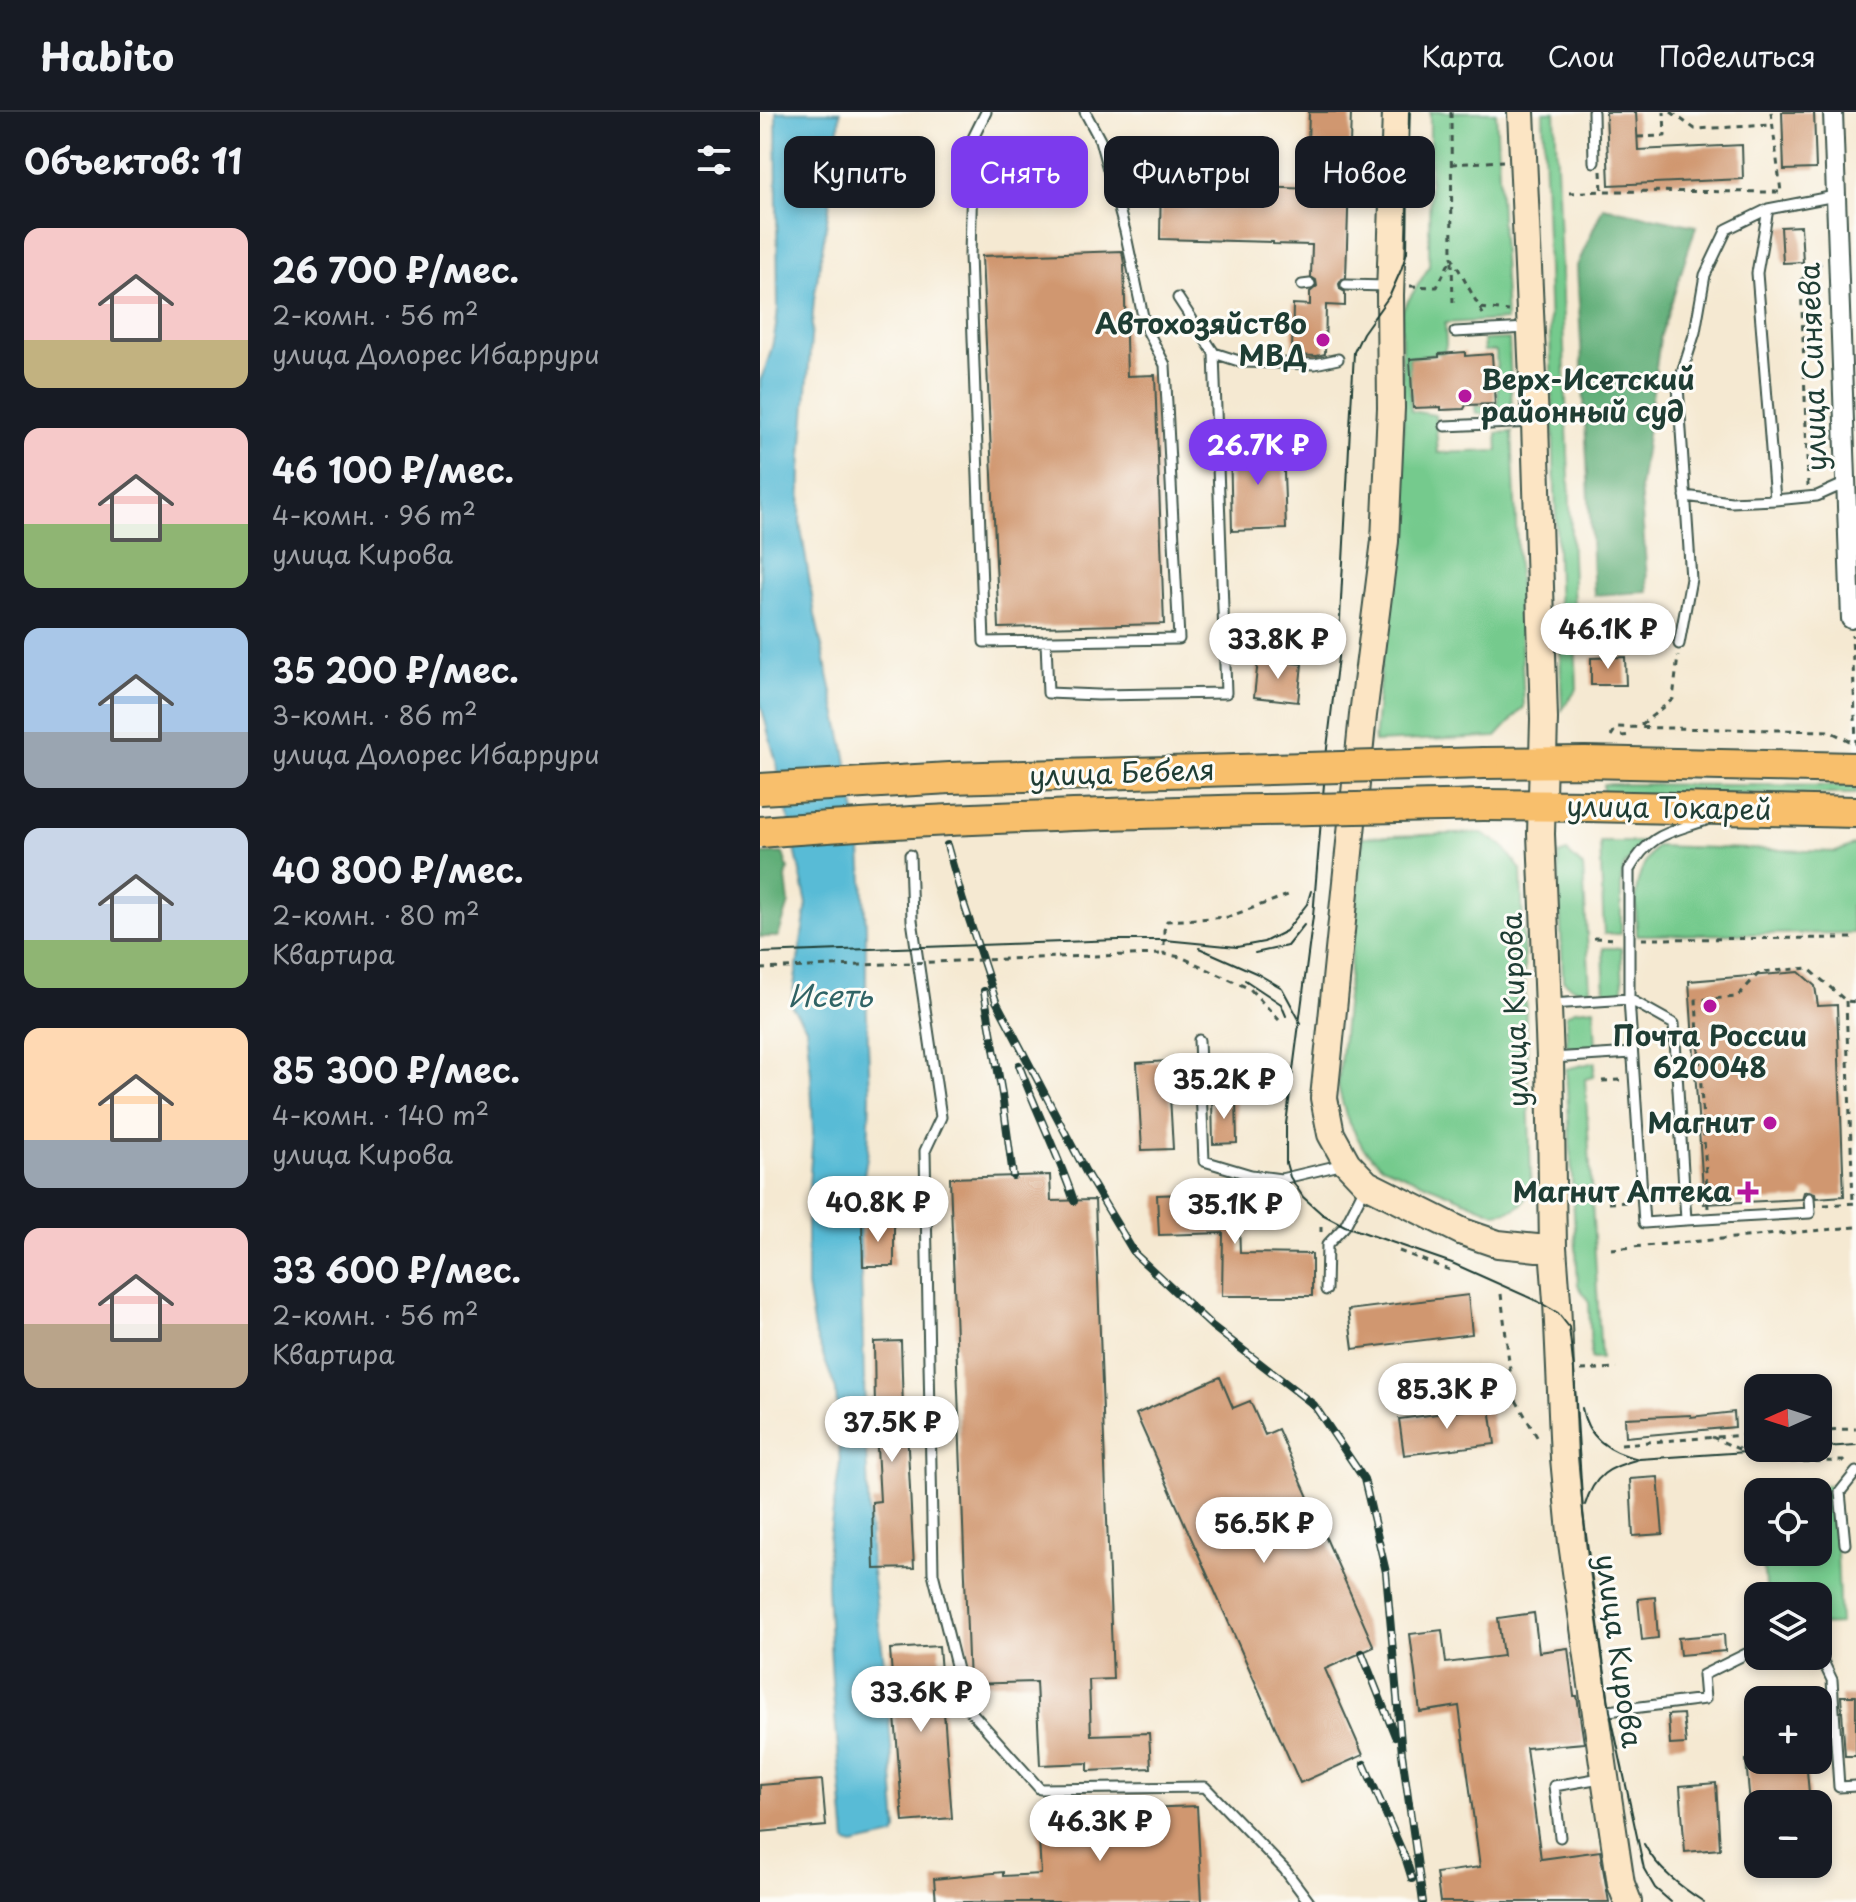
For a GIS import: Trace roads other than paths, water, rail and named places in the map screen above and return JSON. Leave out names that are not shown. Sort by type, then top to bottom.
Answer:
[{"type":"main road","points":[[1396,112],[1391,408],[1385,541],[1363,715],[1324,1098],[1331,1134],[1347,1163],[1367,1184],[1463,1232],[1498,1244],[1553,1247]]},
{"type":"main road","name":"улица Кирова","points":[[1521,112],[1522,320],[1535,422],[1544,719],[1541,834],[1550,1058],[1553,1247],[1564,1458],[1570,1529],[1605,1777],[1621,1884],[1628,1902]]},
{"type":"main road","name":"улица Токарей","points":[[1484,763],[1856,768]]},
{"type":"main road","name":"улица Бебеля","points":[[760,789],[950,778],[1484,763]]},
{"type":"main road","name":"улица Токарей","points":[[1483,805],[1856,812]]},
{"type":"main road","name":"улица Бебеля","points":[[760,832],[1065,815],[1483,805]]},
{"type":"street","name":"улица Синяева","points":[[1833,112],[1851,619]]},
{"type":"lane","points":[[986,112],[973,138],[970,255],[984,642],[1179,639],[1165,365],[1145,326],[1125,231],[1100,140],[1085,112]]},
{"type":"lane","points":[[1593,112],[1594,162]]},
{"type":"lane","points":[[1679,644],[1691,579],[1678,386],[1695,332],[1705,275],[1727,229],[1768,209],[1835,196]]},
{"type":"lane","points":[[1768,209],[1757,273],[1775,500]]},
{"type":"lane","points":[[1346,285],[1391,286]]},
{"type":"lane","points":[[1046,641],[1048,693],[1226,693],[1214,353],[1178,298]]},
{"type":"lane","points":[[1455,332],[1522,320]]},
{"type":"lane","points":[[1214,353],[1242,362],[1315,364],[1338,359]]},
{"type":"lane","points":[[1445,426],[1535,422]]},
{"type":"lane","points":[[1685,496],[1731,502],[1775,500],[1817,496],[1846,483]]},
{"type":"lane","points":[[1737,809],[1658,836],[1639,853],[1629,870],[1629,999],[1644,1223],[1810,1213],[1809,1198]]},
{"type":"lane","points":[[910,855],[912,920],[941,1117],[925,1151],[933,1573],[966,1706],[1040,1789],[1205,1787],[1285,1870],[1309,1902]]},
{"type":"lane","points":[[1548,1004],[1629,999],[1674,1024],[1686,1220]]},
{"type":"lane","points":[[1199,1040],[1204,1161],[1251,1175],[1281,1179],[1347,1163]]},
{"type":"lane","points":[[1550,1058],[1632,1053]]},
{"type":"lane","points":[[1326,1290],[1327,1245],[1345,1226],[1367,1184]]},
{"type":"lane","points":[[1845,1544],[1840,1492],[1856,1472]]},
{"type":"lane","points":[[1596,1713],[1705,1699],[1703,1675],[1744,1655]]},
{"type":"lane","points":[[1827,1670],[1832,1680],[1839,1787],[1856,1786]]},
{"type":"lane","points":[[1560,1837],[1554,1786],[1605,1777]]},
{"type":"water","name":"Исеть","points":[[776,112],[840,112],[838,136],[784,136],[784,208],[829,208],[814,299],[800,522],[815,615],[845,752],[860,839],[866,928],[870,1095],[868,1151],[859,1205],[866,1448],[871,1565],[886,1677],[897,1830],[894,1836],[853,1845],[846,1842],[827,1585],[828,1546],[840,1463],[836,1390],[814,1331],[807,1286],[807,1212],[813,1133],[811,1074],[806,1027],[791,1005],[807,904],[760,702],[760,381],[772,345],[778,308]]},
{"type":"tram line","points":[[1409,112],[1407,252],[1390,295],[1363,333],[1354,352],[1338,657],[1313,916],[1286,1124],[1286,1163],[1290,1177],[1303,1197],[1322,1214],[1345,1226],[1452,1263],[1539,1302],[1558,1313],[1569,1327],[1583,1513],[1610,1711],[1644,1869],[1655,1888],[1671,1902]]},
{"type":"tram line","points":[[760,953],[1118,940],[1165,940],[1237,947],[1264,942],[1286,931],[1307,904],[1311,891]]},
{"type":"tram line","points":[[1255,953],[1287,946],[1304,925]]},
{"type":"tram line","points":[[1199,948],[1282,988],[1301,1023]]},
{"type":"tram line","points":[[1245,980],[1281,1004],[1286,1016]]},
{"type":"tram line","points":[[1582,1408],[1595,1436],[1619,1453],[1639,1459],[1856,1445]]},
{"type":"tram line","points":[[1585,1505],[1598,1479],[1619,1465],[1639,1459]]},
{"type":"tram line","points":[[1644,1844],[1670,1877],[1704,1902]]},
{"type":"railway","points":[[947,845],[996,1001],[1088,1176],[1135,1254],[1212,1326],[1314,1405],[1364,1479],[1386,1572],[1402,1754],[1423,1902]]},
{"type":"railway","points":[[984,991],[1013,1176]]},
{"type":"railway","points":[[1019,1065],[1074,1201]]},
{"type":"railway","points":[[1362,1653],[1395,1736]]},
{"type":"railway","points":[[1364,1764],[1412,1879]]},
{"type":"place","name":"Автохозяйство МВД","points":[[1323,340]]},
{"type":"place","name":"Верх-Исетский районный суд","points":[[1465,396]]},
{"type":"place","name":"Почта России 620048","points":[[1710,1006]]},
{"type":"place","name":"Магнит","points":[[1770,1123]]},
{"type":"place","name":"Магнит Аптека","points":[[1748,1192]]}]
